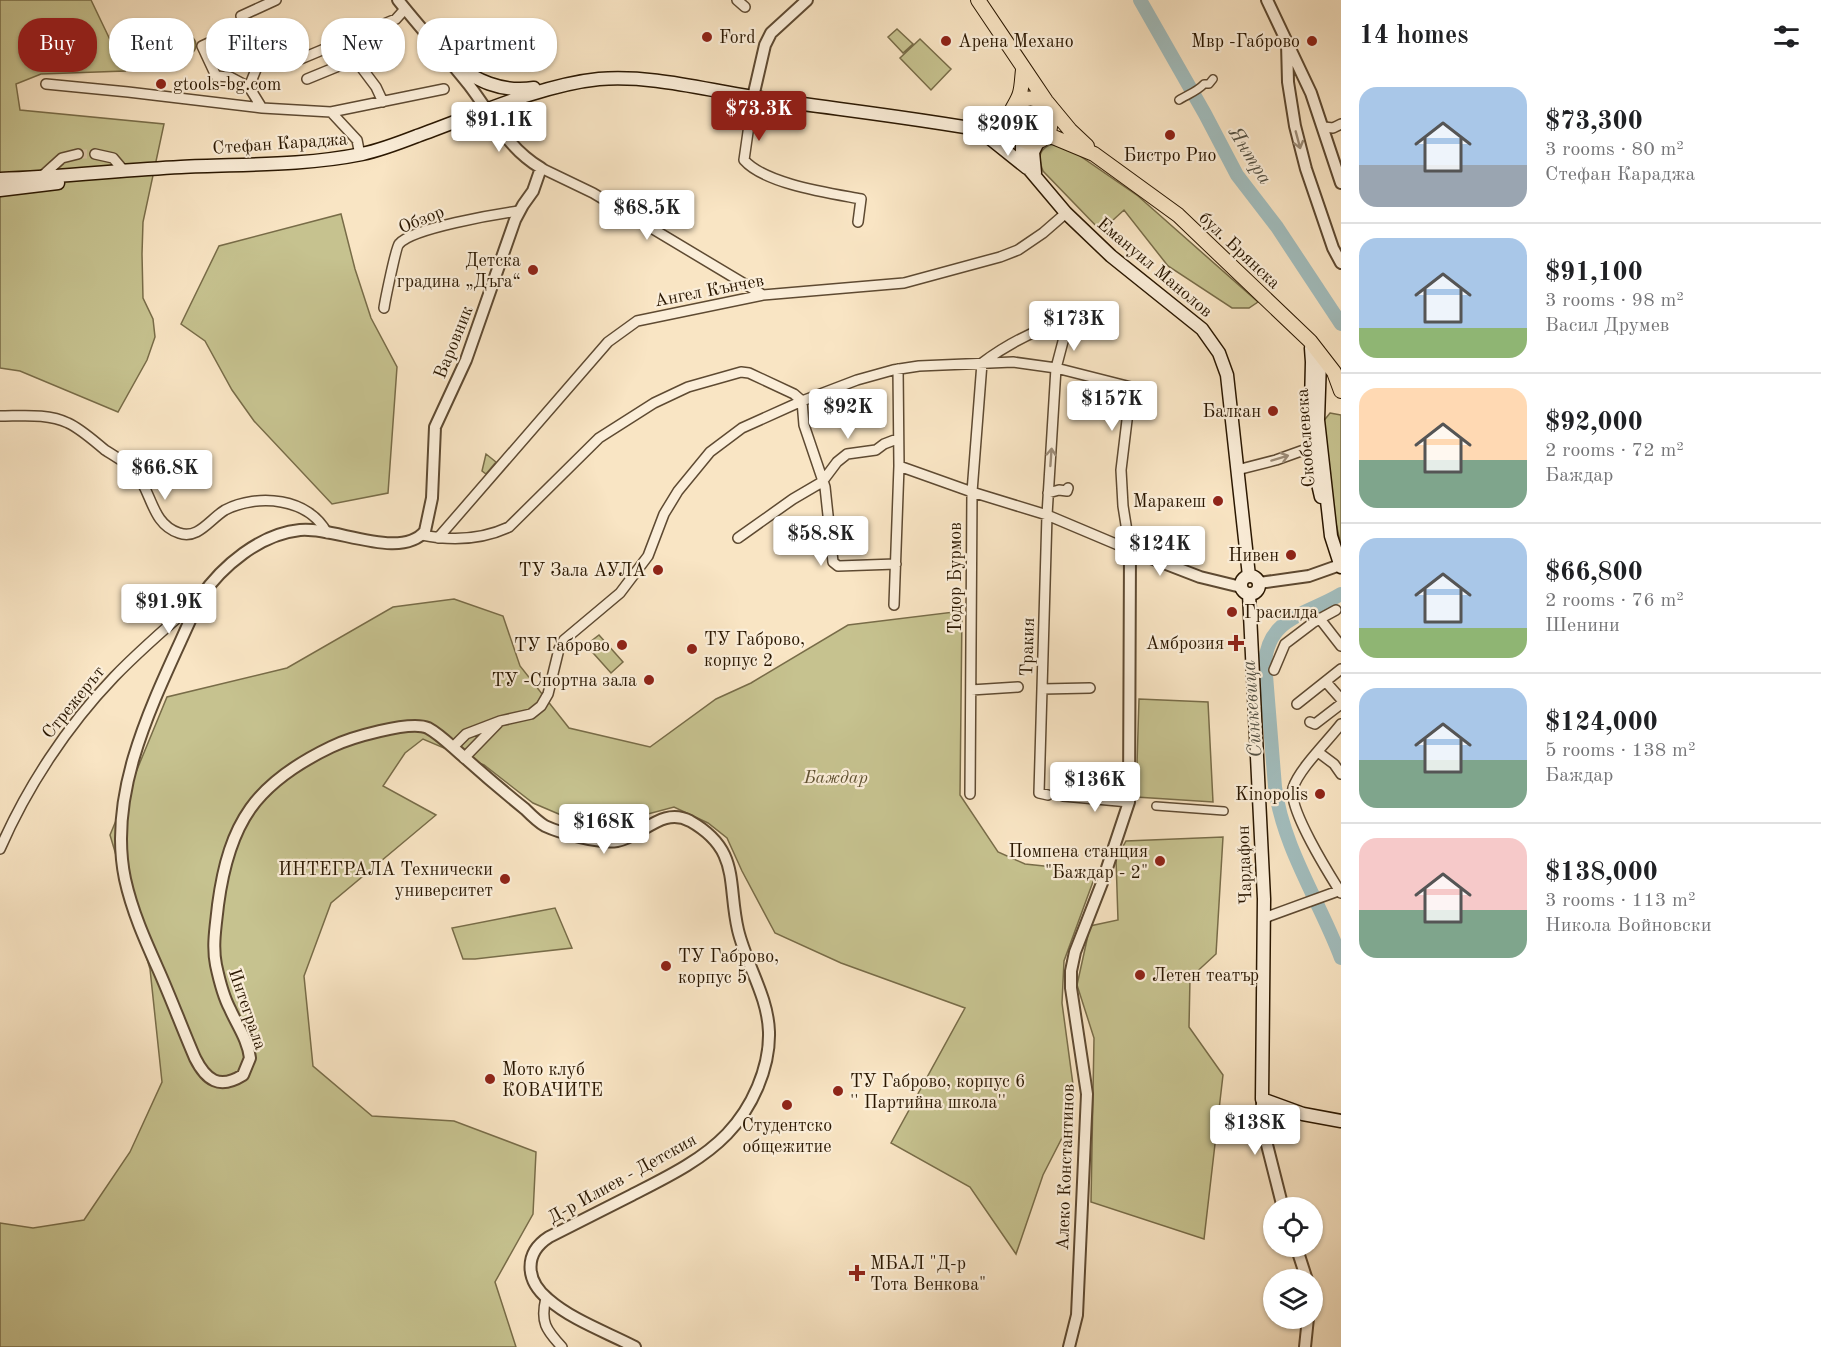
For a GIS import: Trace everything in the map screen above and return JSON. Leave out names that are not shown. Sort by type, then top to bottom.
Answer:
[{"type":"main road","name":"бул. Брянска","points":[[978,0],[1054,112],[1095,154]]},
{"type":"main road","points":[[1021,66],[1047,110],[1050,124],[1033,152],[1032,173]]},
{"type":"main road","points":[[1021,66],[1020,94],[1011,113],[1010,128],[1018,138],[1034,142],[1043,137],[1082,147]]},
{"type":"main road","points":[[464,72],[480,82],[503,89],[521,90],[576,82]]},
{"type":"main road","name":"Стефан Караджа","points":[[178,167],[310,161],[360,155],[486,110],[576,82],[641,78],[753,97],[976,128],[1018,138]]},
{"type":"main road","points":[[976,128],[993,127],[1025,100],[1035,100],[1082,147]]},
{"type":"main road","points":[[976,128],[1032,173]]},
{"type":"main road","name":"Емануил Манолов","points":[[1018,138],[1032,173],[1066,213],[1111,256],[1202,329],[1214,344],[1227,375],[1254,579]]},
{"type":"main road","name":"бул. Брянска","points":[[1082,147],[1095,154],[1178,215],[1337,369],[1341,393]]},
{"type":"main road","points":[[0,179],[178,167]]},
{"type":"main road","points":[[0,190],[178,167]]},
{"type":"main road","name":"Скобелевска","points":[[1314,346],[1320,360],[1315,385],[1310,449],[1329,522]]},
{"type":"main road","points":[[1314,401],[1330,393],[1341,393]]},
{"type":"main road","name":"Скобелевска","points":[[1314,401],[1329,522],[1340,566]]},
{"type":"main road","points":[[1245,591],[1257,591],[1254,579]]},
{"type":"main road","name":"Чардафон","points":[[1245,591],[1264,918],[1262,1099]]},
{"type":"main road","points":[[1262,1099],[1303,1114],[1341,1120]]},
{"type":"street","points":[[737,0],[745,7]]},
{"type":"street","points":[[807,0],[771,33],[765,45],[753,97],[744,160],[751,168],[764,175],[826,193],[861,199],[858,222]]},
{"type":"street","points":[[1267,0],[1303,75],[1324,127],[1341,183]]},
{"type":"street","points":[[249,87],[261,57],[241,16],[270,1]]},
{"type":"street","points":[[401,4],[417,23]]},
{"type":"street","points":[[309,55],[396,19],[401,4]]},
{"type":"street","points":[[1287,43],[1288,82],[1295,126],[1306,169],[1341,262]]},
{"type":"street","points":[[307,79],[346,63],[358,63],[376,87],[383,102]]},
{"type":"street","points":[[214,72],[216,76],[230,77],[249,87],[262,108]]},
{"type":"street","points":[[457,72],[494,123],[526,159],[593,193],[764,295]]},
{"type":"street","points":[[1288,82],[1303,75]]},
{"type":"street","points":[[1180,99],[1211,81]]},
{"type":"street","points":[[46,84],[262,108],[331,111],[444,89]]},
{"type":"street","points":[[331,111],[357,140],[360,155]]},
{"type":"street","points":[[1324,127],[1333,128],[1341,124]]},
{"type":"street","points":[[41,177],[62,158],[78,154]]},
{"type":"street","points":[[95,154],[113,158],[123,171]]},
{"type":"street","name":"Варовник","points":[[422,535],[428,524],[432,498],[433,441],[437,419],[466,360],[519,212],[533,191],[541,168]]},
{"type":"street","name":"Обзор","points":[[384,308],[396,251],[400,243],[460,221],[519,212]]},
{"type":"street","name":"Ангел Кънчев","points":[[438,538],[553,404],[616,335],[637,321],[764,295],[881,286],[915,280],[1008,255],[1043,233],[1066,213]]},
{"type":"street","points":[[981,363],[1025,336],[1049,325],[1075,318]]},
{"type":"street","name":"Тракия","points":[[1048,795],[1039,793],[1047,515],[1056,368],[1066,330]]},
{"type":"street","points":[[453,747],[466,734],[500,721],[531,714],[541,706],[548,694],[564,640],[607,606],[625,587],[651,550],[671,500],[710,452],[742,428],[802,401],[857,380],[898,369],[1013,362],[1056,368]]},
{"type":"street","name":"Тодор Бурмов","points":[[970,794],[972,492],[981,363]]},
{"type":"street","name":"Алеко Константинов","points":[[1056,368],[1131,387],[1122,478],[1123,506],[1130,550],[1130,802],[1071,971],[1073,1008],[1087,1094],[1077,1315],[1069,1347]]},
{"type":"street","points":[[894,606],[899,466],[898,369]]},
{"type":"street","points":[[1315,385],[1337,369]]},
{"type":"street","points":[[200,598],[210,584],[228,567],[255,547],[268,540],[300,530],[391,543],[410,542],[422,535],[438,538],[470,538],[499,532],[509,527],[599,438],[654,403],[688,387],[741,372],[749,373],[794,394],[802,401],[804,425],[825,491],[833,562],[838,566],[896,564]]},
{"type":"street","points":[[0,416],[42,416],[68,423],[135,471],[159,518],[166,527],[181,534],[195,533],[231,508],[272,501],[286,502],[309,513],[322,523],[327,533]]},
{"type":"street","points":[[738,538],[822,482],[837,462],[847,454],[876,450],[884,444],[897,440]]},
{"type":"street","points":[[1238,470],[1310,449],[1320,441]]},
{"type":"street","points":[[899,466],[1047,515],[1200,577],[1245,591]]},
{"type":"street","points":[[1048,493],[1059,490],[1067,491],[1068,488]]},
{"type":"street","points":[[1254,579],[1309,576],[1340,566]]},
{"type":"street","name":"Интеграла","points":[[200,598],[141,734],[128,776],[120,833],[123,866],[133,911],[195,1058],[206,1074],[217,1082],[228,1082],[243,1075],[250,1058],[241,1032],[225,999],[216,964],[215,934],[223,871],[238,830],[255,800],[277,779],[301,763],[352,738],[421,726],[453,747]]},
{"type":"street","name":"Стрежерът","points":[[0,849],[42,770],[71,729],[112,679],[200,598]]},
{"type":"street","points":[[1274,670],[1285,644],[1336,610]]},
{"type":"street","points":[[1320,620],[1341,646]]},
{"type":"street","points":[[1297,704],[1341,669]]},
{"type":"street","points":[[1326,681],[1341,699]]},
{"type":"street","points":[[971,690],[1018,687]]},
{"type":"street","points":[[1042,689],[1090,688]]},
{"type":"street","points":[[1310,722],[1315,724],[1341,704]]},
{"type":"street","points":[[464,758],[500,721]]},
{"type":"street","points":[[1264,918],[1338,892],[1291,799],[1296,780],[1341,724]]},
{"type":"street","name":"Д-р Илиев - Детския","points":[[453,747],[544,826],[596,840],[616,841],[634,835],[660,820],[672,817],[689,821],[706,833],[719,845],[728,860],[732,875],[734,910],[743,950],[755,977],[769,1030],[767,1058],[763,1073],[746,1108],[728,1134],[687,1166],[549,1237],[537,1246],[531,1256],[530,1270],[546,1298],[635,1347]]},
{"type":"street","points":[[1318,752],[1334,764],[1341,774]]},
{"type":"street","points":[[1063,796],[1130,802]]},
{"type":"street","points":[[1156,806],[1224,811]]},
{"type":"street","points":[[1262,1099],[1262,1125],[1280,1197]]},
{"type":"street","points":[[546,1298],[543,1310],[545,1323],[548,1332],[562,1347]]},
{"type":"street","points":[[1305,1347],[1307,1329]]},
{"type":"green space","points":[[0,0],[91,0],[109,38],[109,72],[97,72],[41,74],[16,84],[20,110],[164,124],[143,222],[143,298],[153,319],[155,337],[147,360],[118,412],[20,371],[0,368]]},
{"type":"green space","points":[[897,29],[913,44],[903,53],[888,37]]},
{"type":"green space","points":[[920,39],[951,69],[931,90],[900,58]]},
{"type":"green space","points":[[1030,105],[1040,109],[1044,119],[1040,129],[1030,133],[1020,129],[1016,119],[1020,109]]},
{"type":"green space","points":[[1053,144],[1067,147],[1138,196],[1258,302],[1249,308],[1232,308],[1168,266],[1124,210],[1101,231],[1043,171],[1040,154],[1044,148]]},
{"type":"green space","points":[[341,214],[371,318],[397,367],[388,493],[332,504],[254,421],[232,390],[205,341],[181,324],[219,246]]},
{"type":"green space","points":[[1330,413],[1341,415],[1341,545],[1334,515],[1322,423]]},
{"type":"green space","points":[[486,454],[496,462],[486,474],[482,471]]},
{"type":"green space","name":"Баждар","points":[[454,599],[503,616],[520,666],[569,728],[650,747],[716,699],[751,683],[848,625],[962,611],[960,795],[998,852],[1025,864],[1063,868],[1094,879],[1064,961],[1062,1003],[1074,1092],[1067,1128],[1043,1175],[1016,1254],[970,1187],[891,1143],[965,1008],[841,963],[775,933],[727,838],[708,823],[674,807],[614,823],[575,821],[533,803],[484,765],[423,739],[405,753],[383,786],[436,815],[331,903],[304,976],[313,1066],[372,1116],[454,1121],[536,1152],[533,1214],[495,1282],[516,1347],[0,1347],[0,1223],[33,1228],[84,1220],[130,1152],[162,1082],[150,969],[110,835],[167,697],[287,668],[393,607]]},
{"type":"green space","points":[[599,635],[623,662],[611,673],[586,645]]},
{"type":"green space","points":[[1139,699],[1208,702],[1213,802],[1136,797]]},
{"type":"green space","points":[[1223,837],[1216,954],[1190,978],[1189,1027],[1223,1075],[1204,1239],[1091,1202],[1094,1038],[1077,985],[1090,926],[1118,920],[1116,859],[1126,841]]},
{"type":"green space","points":[[555,908],[572,948],[463,959],[452,928]]},
{"type":"waterway","name":"Янтра","points":[[1140,0],[1237,175],[1277,227],[1341,324]]},
{"type":"waterway","name":"Синкевица","points":[[1341,594],[1303,612],[1282,626],[1268,648],[1265,663],[1275,787],[1279,810],[1294,853],[1341,958]]},
{"type":"tunnel","points":[[78,154],[95,154]]},
{"type":"place","name":"Ford","points":[[707,37]]},
{"type":"place","name":"Арена Механо","points":[[946,41]]},
{"type":"place","name":"Мвр -Габрово","points":[[1312,41]]},
{"type":"place","name":"gtools-bg.com","points":[[161,84]]},
{"type":"place","name":"Бистро Рио","points":[[1170,135]]},
{"type":"place","name":"Детска градина „Дъга“","points":[[533,270]]},
{"type":"place","name":"Балкан","points":[[1273,411]]},
{"type":"place","name":"Маракеш","points":[[1218,501]]},
{"type":"place","name":"Нивен","points":[[1291,555]]},
{"type":"place","name":"ТУ Зала АУЛА","points":[[658,570]]},
{"type":"place","name":"Грасилда","points":[[1232,612]]},
{"type":"place","name":"Амброзия","points":[[1236,643]]},
{"type":"place","name":"ТУ Габрово","points":[[622,645]]},
{"type":"place","name":"ТУ Габрово, корпус 2","points":[[692,649]]},
{"type":"place","name":"ТУ -Спортна зала","points":[[649,680]]},
{"type":"place","name":"Kinopolis","points":[[1320,794]]},
{"type":"place","name":"Помпена станция \"Баждар - 2\"","points":[[1160,861]]},
{"type":"place","name":"ИНТЕГРАЛА Технически университет","points":[[505,879]]},
{"type":"place","name":"ТУ Габрово, корпус 5","points":[[666,966]]},
{"type":"place","name":"Летен театър","points":[[1140,975]]},
{"type":"place","name":"Мото клуб КОВАЧИТЕ","points":[[490,1079]]},
{"type":"place","name":"ТУ Габрово, корпус 6 '' Партийна школа''","points":[[838,1091]]},
{"type":"place","name":"Студентско общежитие","points":[[787,1105]]},
{"type":"place","name":"МБАЛ \"Д-р Тота Венкова\"","points":[[857,1273]]}]
